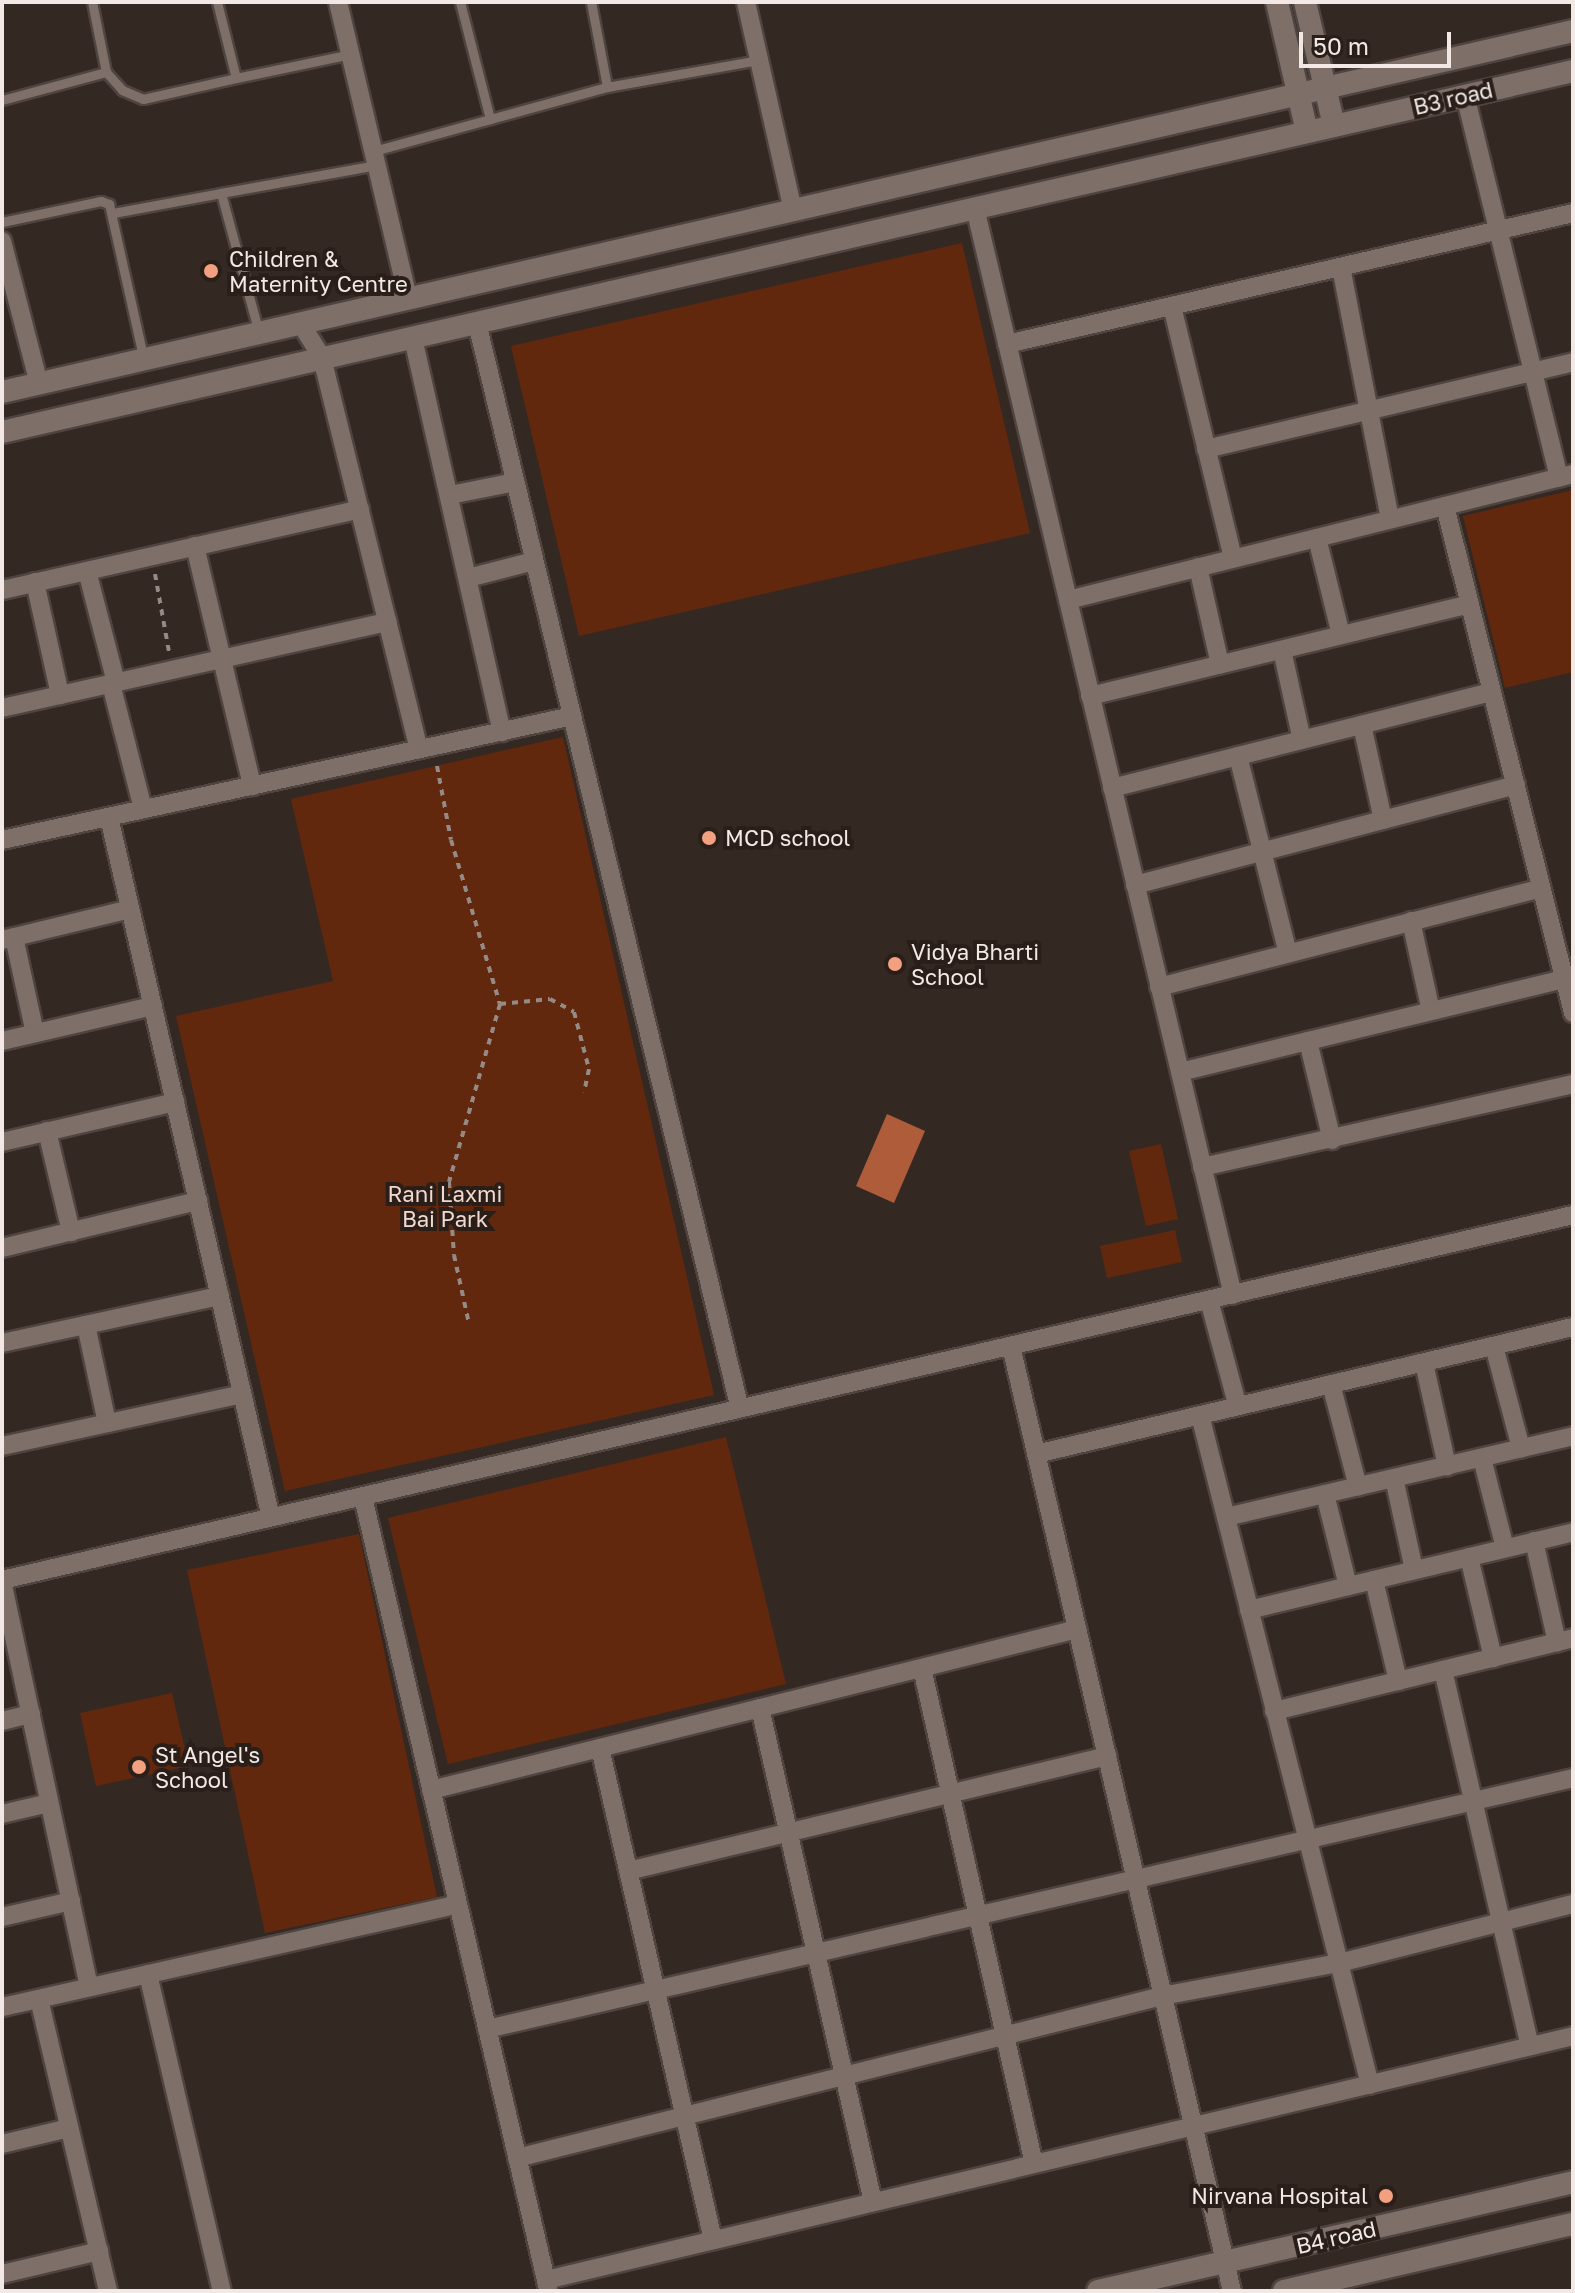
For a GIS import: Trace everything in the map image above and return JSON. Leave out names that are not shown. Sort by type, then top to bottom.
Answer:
[{"type":"street","points":[[339,2],[408,299]]},
{"type":"street","points":[[746,2],[793,210]]},
{"type":"street","points":[[1277,2],[1307,132]]},
{"type":"street","points":[[1305,2],[1334,126]]},
{"type":"street","name":"B3 road","points":[[2,392],[1573,31]]},
{"type":"street","name":"B3 road","points":[[2,432],[1573,71]]},
{"type":"street","points":[[1068,600],[1566,476],[1533,372],[1465,95]]},
{"type":"street","points":[[975,208],[1233,1295]]},
{"type":"street","points":[[1007,344],[1573,213]]},
{"type":"street","points":[[2,241],[39,384]]},
{"type":"street","points":[[1341,267],[1390,519]]},
{"type":"street","points":[[1172,306],[1233,558]]},
{"type":"street","points":[[477,323],[740,1409]]},
{"type":"street","points":[[301,324],[322,358],[419,749]]},
{"type":"street","points":[[413,338],[502,732]]},
{"type":"street","points":[[1206,449],[1573,362]]},
{"type":"street","points":[[450,495],[515,482]]},
{"type":"street","points":[[1445,506],[1573,1013]]},
{"type":"street","points":[[2,590],[360,509]]},
{"type":"street","points":[[1317,538],[1341,635]]},
{"type":"street","points":[[195,546],[252,786]]},
{"type":"street","points":[[468,578],[534,561]]},
{"type":"street","points":[[1198,567],[1220,665]]},
{"type":"street","points":[[87,571],[143,809]]},
{"type":"street","points":[[35,582],[60,695]]},
{"type":"street","points":[[1090,696],[1470,604]]},
{"type":"street","points":[[2,708],[388,622]]},
{"type":"street","points":[[1282,650],[1302,740]]},
{"type":"street","points":[[1112,788],[1492,692]]},
{"type":"street","points":[[2,840],[572,716]]},
{"type":"street","points":[[1362,725],[1383,820]]},
{"type":"street","points":[[1238,756],[1288,953]]},
{"type":"street","points":[[1135,885],[1516,785]]},
{"type":"street","points":[[109,817],[271,1518]]},
{"type":"street","points":[[1159,987],[1541,888]]},
{"type":"street","points":[[35,1033],[8,938],[130,909]]},
{"type":"street","points":[[1411,921],[1431,1011]]},
{"type":"street","points":[[1180,1072],[1564,979]]},
{"type":"street","points":[[2,1041],[153,1006]]},
{"type":"street","points":[[1308,1041],[1332,1140]]},
{"type":"street","points":[[1202,1167],[1573,1084]]},
{"type":"street","points":[[2,1142],[175,1102]]},
{"type":"street","points":[[47,1131],[71,1232]]},
{"type":"street","points":[[2,1248],[198,1201]]},
{"type":"street","points":[[89,1987],[2,1580],[1573,1215]]},
{"type":"street","points":[[2,1343],[220,1296]]},
{"type":"street","points":[[1209,1300],[1237,1404]]},
{"type":"street","points":[[86,1325],[107,1423]]},
{"type":"street","points":[[1036,1454],[1573,1327]]},
{"type":"street","points":[[1011,1346],[1232,2291]]},
{"type":"street","points":[[1494,1346],[1521,1448]]},
{"type":"street","points":[[1424,1363],[1447,1466]]},
{"type":"street","points":[[1331,1384],[1358,1487]]},
{"type":"street","points":[[2,1446],[242,1394]]},
{"type":"street","points":[[1200,1415],[1370,2085]]},
{"type":"street","points":[[1226,1517],[1573,1436]]},
{"type":"street","points":[[1482,1458],[1505,1548]]},
{"type":"street","points":[[1394,1478],[1414,1570]]},
{"type":"street","points":[[1325,1494],[1348,1586]]},
{"type":"street","points":[[363,1497],[547,2285],[713,2240],[1573,2036]]},
{"type":"street","points":[[1249,1610],[1573,1532]]},
{"type":"street","points":[[1274,1711],[1565,1640],[1534,1541]]},
{"type":"street","points":[[1469,1557],[1493,1658]]},
{"type":"street","points":[[1374,1580],[1398,1681]]},
{"type":"street","points":[[431,1790],[1077,1629]]},
{"type":"street","points":[[922,1668],[1034,2164]]},
{"type":"street","points":[[1443,1670],[1530,2046]]},
{"type":"street","points":[[760,1708],[873,2202]]},
{"type":"street","points":[[2,1721],[31,1714]]},
{"type":"street","points":[[600,1748],[713,2240]]},
{"type":"street","points":[[628,1871],[1107,1756]]},
{"type":"street","points":[[487,2029],[1307,1842],[1472,1799],[1573,1778]]},
{"type":"street","points":[[2,1814],[49,1803]]},
{"type":"street","points":[[2,1917],[71,1901]]},
{"type":"street","points":[[2,2007],[458,1904]]},
{"type":"street","points":[[517,2158],[845,2079],[1162,1996],[1339,1963],[1501,1919],[1573,1904]]},
{"type":"street","points":[[148,1974],[222,2291]]},
{"type":"street","points":[[39,1999],[108,2291]]},
{"type":"street","points":[[2,2144],[69,2128]]},
{"type":"street","name":"B4 road","points":[[1098,2291],[1573,2182]]},
{"type":"street","name":"B4 road","points":[[1284,2291],[1337,2285],[1573,2224]]},
{"type":"street","points":[[2,2274],[99,2251]]},
{"type":"lane","points":[[92,2],[106,72],[130,95],[143,99],[352,54]]},
{"type":"lane","points":[[217,2],[236,78]]},
{"type":"lane","points":[[460,2],[490,119]]},
{"type":"lane","points":[[591,2],[607,87]]},
{"type":"lane","points":[[113,213],[221,193],[376,158],[490,119],[607,87],[758,60]]},
{"type":"lane","points":[[2,100],[106,72]]},
{"type":"lane","points":[[221,193],[259,333]]},
{"type":"lane","points":[[2,222],[101,201],[113,213],[144,360]]},
{"type":"path","points":[[152,556],[172,670]]},
{"type":"path","points":[[437,766],[451,840],[500,1004],[449,1182],[454,1255],[469,1324]]},
{"type":"path","points":[[500,1004],[550,999],[574,1012],[589,1069],[584,1092]]},
{"type":"green space","points":[[962,243],[1030,533],[579,636],[511,346]]},
{"type":"green space","points":[[1573,490],[1573,672],[1505,688],[1463,516]]},
{"type":"green space","name":"Rani Laxmi Bai Park","points":[[563,737],[714,1395],[285,1491],[176,1016],[333,981],[291,799]]},
{"type":"green space","points":[[1161,1144],[1178,1219],[1146,1226],[1129,1151]]},
{"type":"green space","points":[[1175,1230],[1182,1262],[1107,1278],[1100,1246]]},
{"type":"green space","points":[[726,1437],[786,1684],[448,1764],[388,1518]]},
{"type":"green space","points":[[359,1534],[437,1897],[265,1933],[187,1570]]},
{"type":"green space","points":[[172,1693],[189,1766],[96,1786],[80,1713]]},
{"type":"shaded area","points":[[887,1114],[925,1131],[894,1203],[856,1186]]},
{"type":"place","name":"Children & Maternity Centre","points":[[211,271]]},
{"type":"place","name":"MCD school","points":[[709,838]]},
{"type":"place","name":"Vidya Bharti School","points":[[895,964]]},
{"type":"place","name":"St Angel's School","points":[[139,1767]]},
{"type":"place","name":"Nirvana Hospital","points":[[1386,2196]]}]
